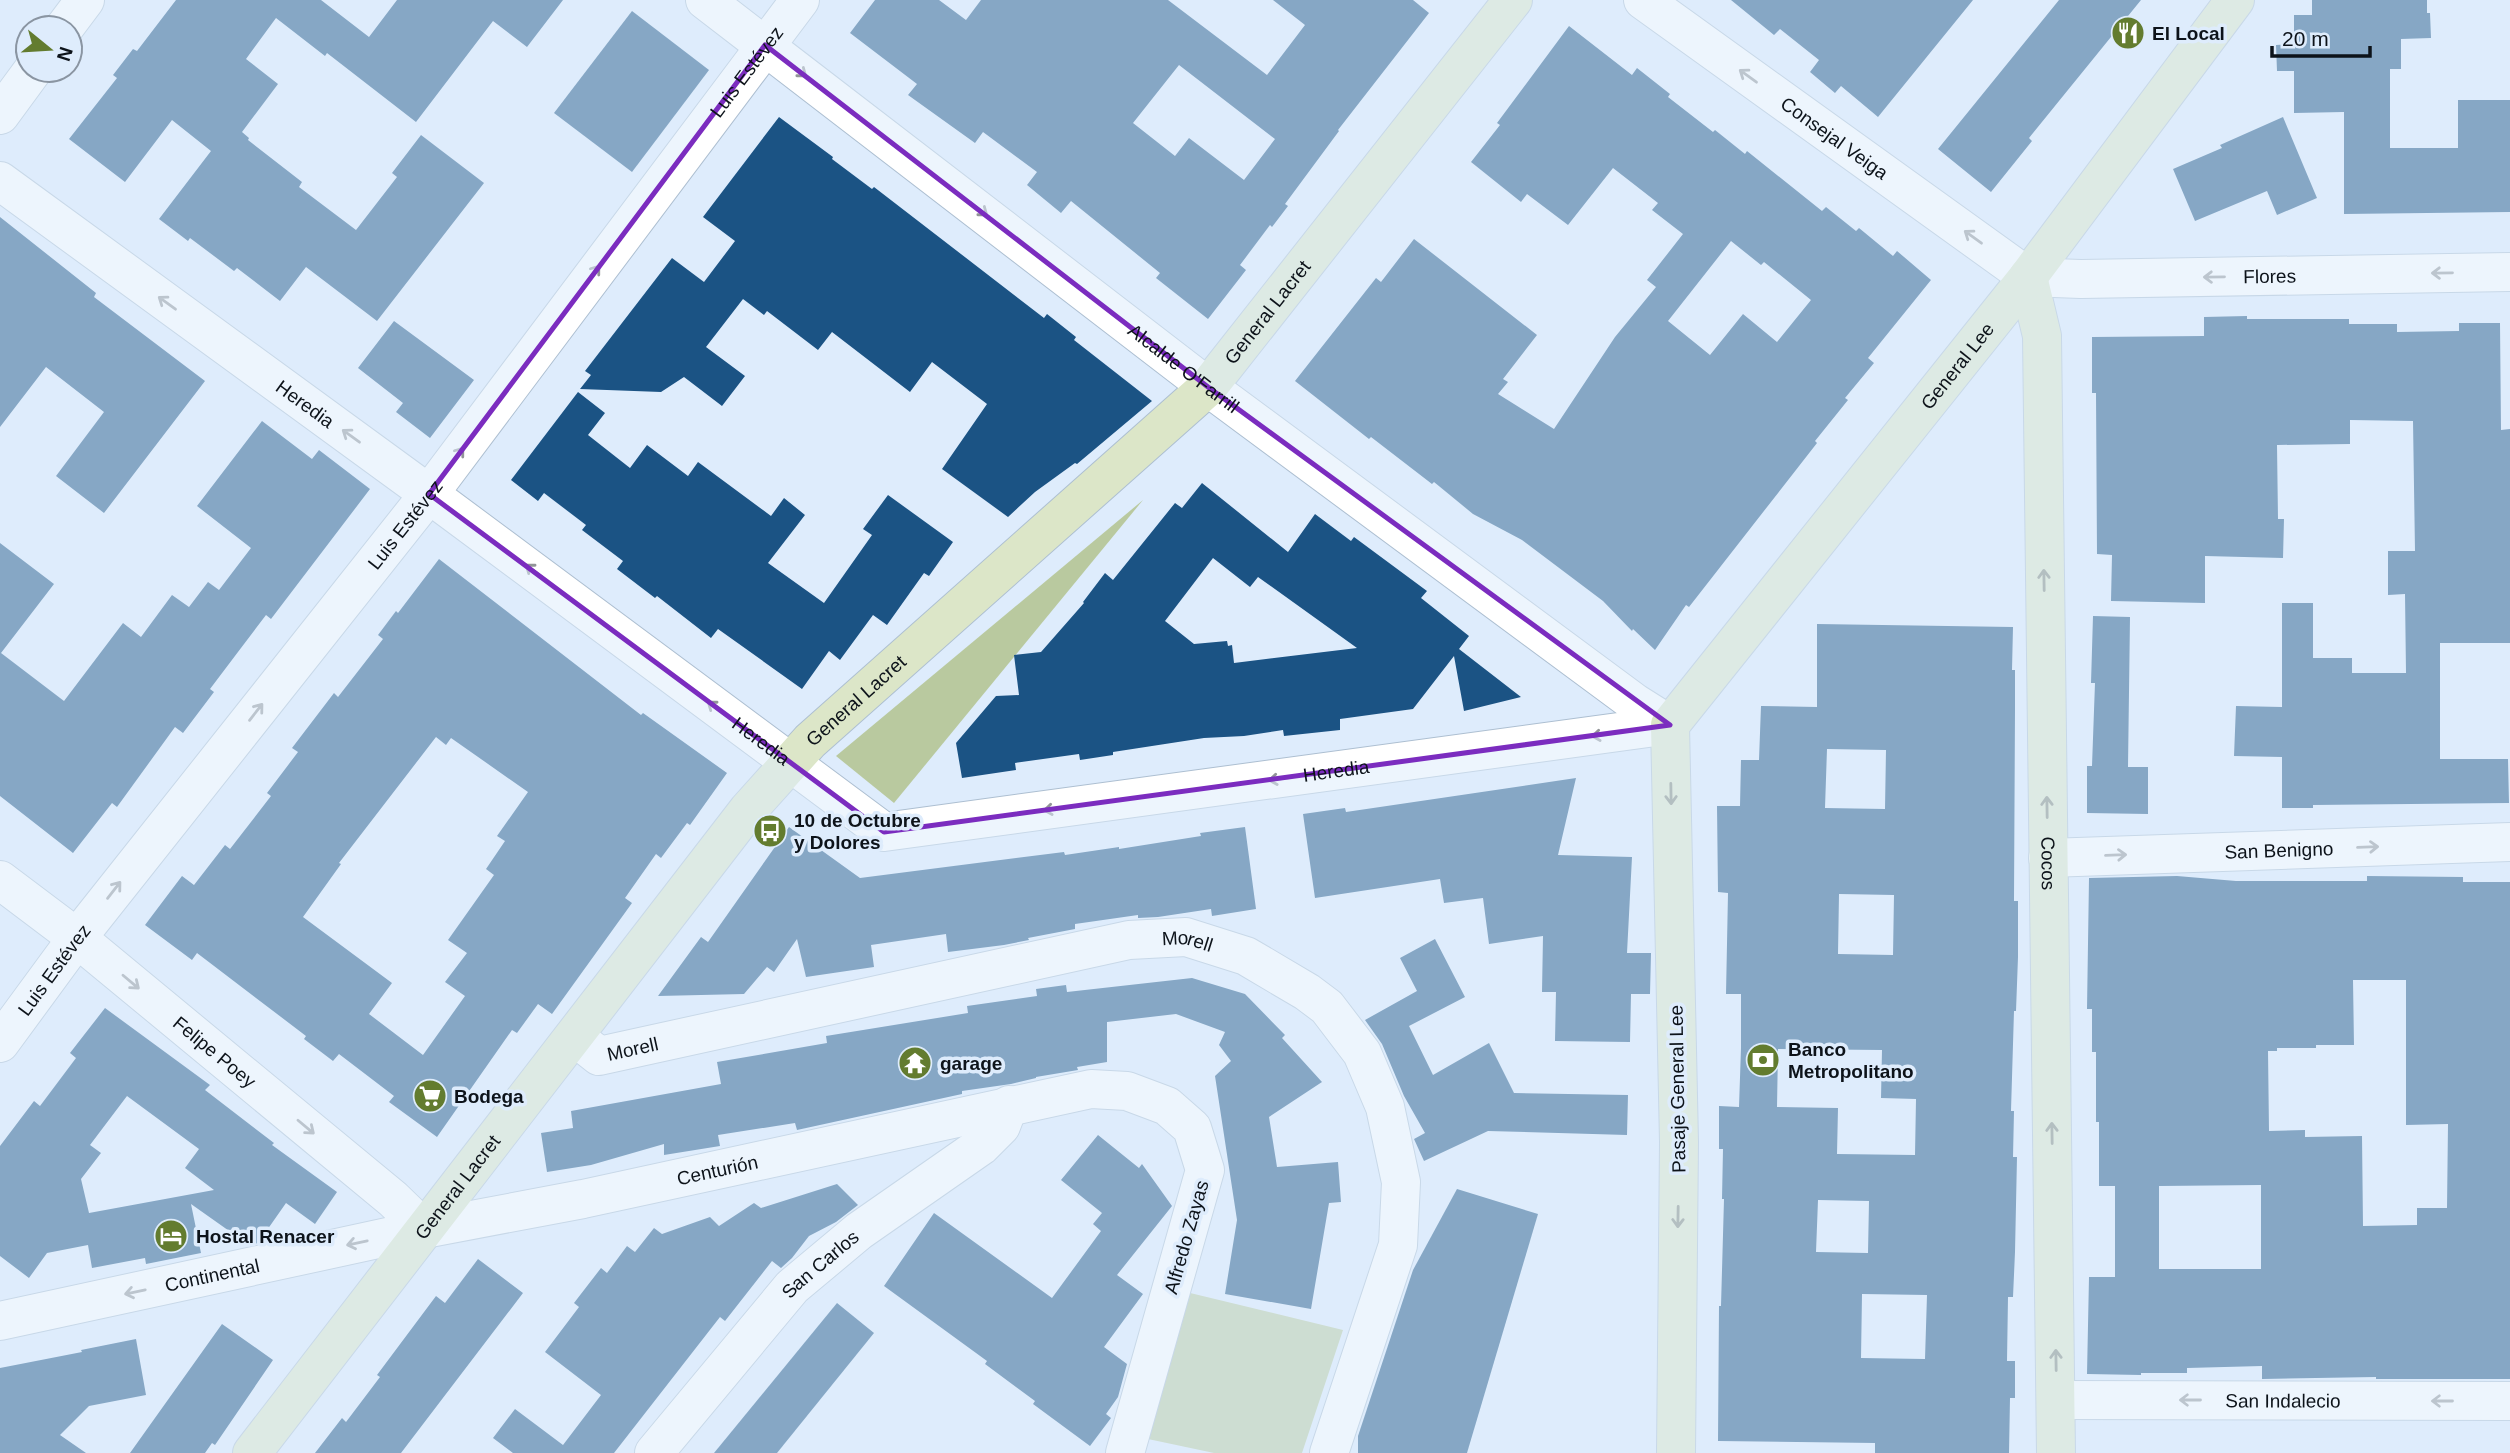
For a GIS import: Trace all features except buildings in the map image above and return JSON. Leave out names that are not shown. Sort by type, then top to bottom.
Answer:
[{"type":"street","name":"Alcalde O'Farrill","points":[[705,0],[1208,387],[1635,703],[1670,725]]},
{"type":"street","name":"Luis Estévez","points":[[0,1043],[77,938],[429,494],[800,0]]},
{"type":"street","name":"General Lacret","points":[[252,1453],[748,810],[810,741],[1208,387],[1513,0]]},
{"type":"street","name":"Consejal Veiga","points":[[1643,0],[2028,277]]},
{"type":"street","name":"General Lee","points":[[1670,725],[2028,277],[2235,0]]},
{"type":"street","points":[[0,115],[23,84]]},
{"type":"street","name":"Heredia","points":[[0,181],[429,494],[884,832],[1670,725]]},
{"type":"street","name":"Flores","points":[[2028,277],[2081,279],[2510,272]]},
{"type":"street","name":"Cocos","points":[[2028,277],[2042,336],[2056,1453]]},
{"type":"street","name":"Pasaje General Lee","points":[[1670,725],[1679,1142],[1676,1453]]},
{"type":"street","name":"San Benigno","points":[[2048,858],[2510,842]]},
{"type":"street","name":"Felipe Poey","points":[[0,880],[77,938],[393,1199],[424,1229]]},
{"type":"street","name":"Morell","points":[[575,1037],[598,1056],[1129,940],[1186,937],[1246,957],[1307,992],[1327,1007],[1362,1053],[1385,1107],[1401,1182],[1398,1245],[1329,1453]]},
{"type":"street","name":"Alfredo Zayas","points":[[1009,1105],[1091,1089],[1127,1091],[1167,1106],[1192,1128],[1205,1170],[1125,1453]]},
{"type":"street","name":"Centurión","points":[[424,1229],[583,1199],[1009,1105]]},
{"type":"street","name":"San Carlos","points":[[654,1453],[792,1287],[859,1231],[981,1146],[1001,1126],[1009,1105]]},
{"type":"street","name":"Continental","points":[[0,1321],[424,1229]]},
{"type":"street","name":"San Indalecio","points":[[2057,1400],[2510,1401]]},
{"type":"highlighted area","points":[[765,45],[1208,387],[1670,725],[884,832],[429,494]]},
{"type":"green space","points":[[1143,500],[894,803],[836,756]]},
{"type":"green space","points":[[1186,1292],[1343,1330],[1302,1453],[1214,1453],[1148,1439]]},
{"type":"place","name":"El Local","points":[[2128,33]]},
{"type":"place","name":"10 de Octubre y Dolores","points":[[770,831]]},
{"type":"place","name":"Banco Metropolitano","points":[[1763,1060]]},
{"type":"place","name":"garage","points":[[915,1063]]},
{"type":"place","name":"Bodega","points":[[430,1096]]},
{"type":"place","name":"Hostal Renacer","points":[[171,1236]]}]
